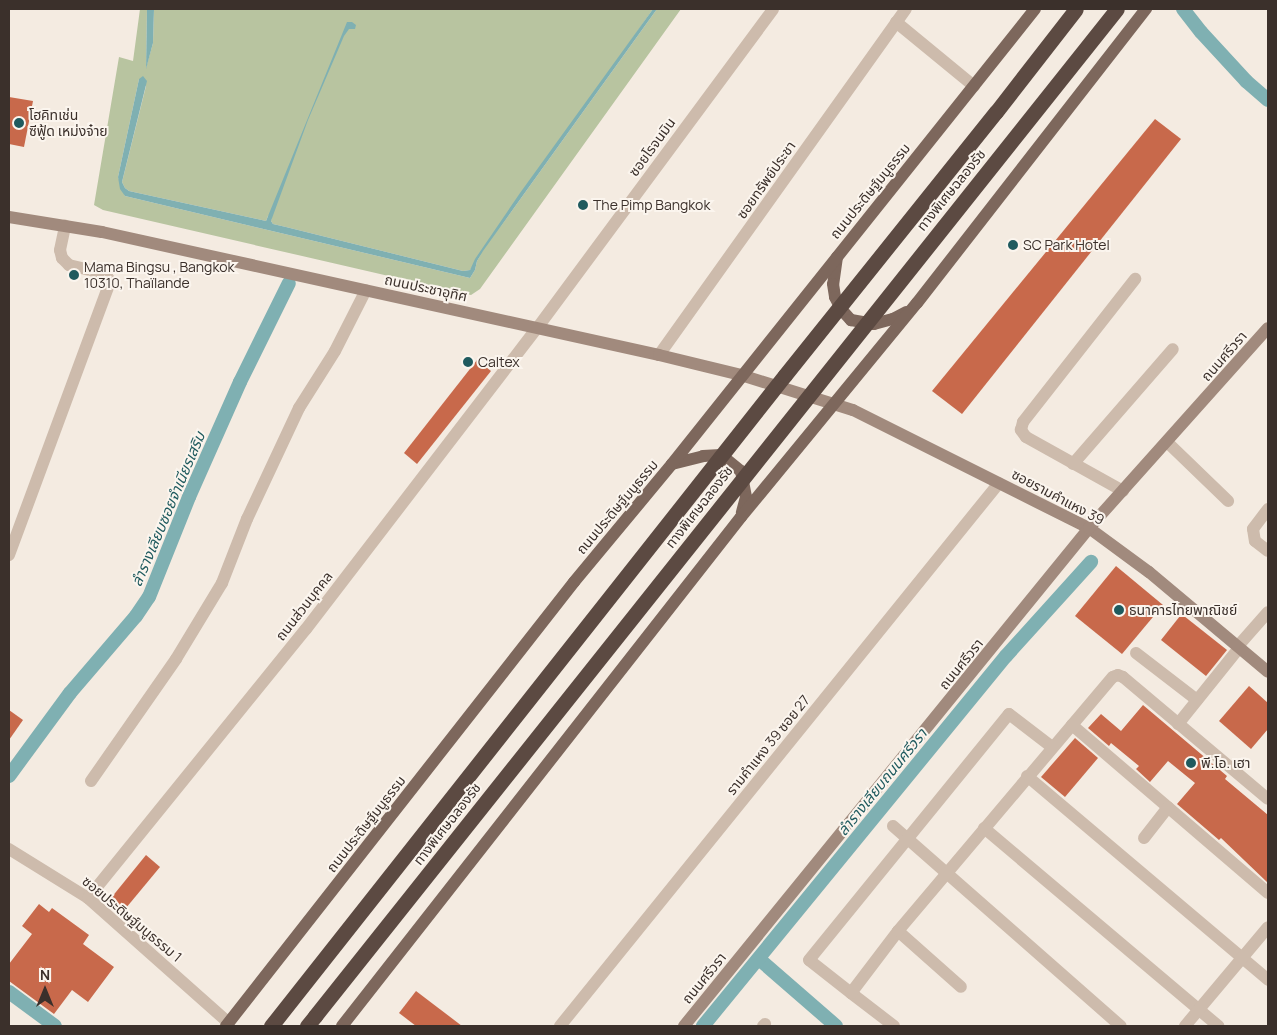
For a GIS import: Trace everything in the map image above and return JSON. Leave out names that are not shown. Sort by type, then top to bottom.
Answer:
[{"type":"highway","name":"ทางพิเศษฉลองรัช","points":[[272,1026],[1076,9]]},
{"type":"highway","name":"ทางพิเศษฉลองรัช","points":[[307,1026],[1118,9]]},
{"type":"main road","name":"ถนนประดิษฐ์มนูธรรม","points":[[228,1025],[574,582],[672,464],[741,375],[1035,9]]},
{"type":"main road","points":[[342,1026],[741,517],[913,308],[1146,9]]},
{"type":"main road","name":"ถนนประชาอุทิศ","points":[[9,217],[102,232],[659,354],[741,375],[834,404]]},
{"type":"main road","points":[[838,255],[833,284],[835,297],[841,309],[851,320],[874,324],[885,322],[913,308]]},
{"type":"main road","name":"ถนนศรีวรา","points":[[684,1026],[1089,528],[1168,442],[1268,328]]},
{"type":"main road","name":"ซอยรามคำแหง 39","points":[[834,404],[889,426],[1089,528],[1149,572],[1268,672]]},
{"type":"main road","points":[[672,464],[703,456],[721,455],[741,471],[746,497],[741,517]]},
{"type":"street","name":"ซอยโรจนมิน","points":[[538,327],[773,9]]},
{"type":"street","name":"ซอยทรัพย์ประชา","points":[[659,354],[906,9]]},
{"type":"street","points":[[896,22],[974,86]]},
{"type":"street","points":[[9,555],[109,285],[108,278],[103,273],[69,265],[62,258],[60,250],[65,226]]},
{"type":"street","points":[[1123,491],[1026,437],[1021,430],[1023,422],[1135,279]]},
{"type":"street","points":[[91,781],[176,659],[222,583],[247,519],[299,408],[335,352],[366,290]]},
{"type":"street","name":"ถนนส่วนบุคคล","points":[[88,898],[306,628],[538,327]]},
{"type":"street","points":[[1073,464],[1173,349]]},
{"type":"street","points":[[1168,442],[1228,501]]},
{"type":"street","name":"รามคำแหง 39 ซอย 27","points":[[560,1026],[999,483]]},
{"type":"street","points":[[1268,509],[1253,529],[1255,541],[1268,551]]},
{"type":"street","points":[[1178,724],[1268,612]]},
{"type":"street","points":[[1136,653],[1197,700]]},
{"type":"street","points":[[851,993],[898,930],[1113,677],[1118,675],[1268,799]]},
{"type":"street","points":[[894,1026],[809,960],[1009,714],[1052,747]]},
{"type":"street","points":[[1072,725],[1268,893]]},
{"type":"street","points":[[1027,776],[1268,980]]},
{"type":"street","points":[[1144,838],[1168,807]]},
{"type":"street","points":[[893,826],[1121,1026]]},
{"type":"street","points":[[984,828],[1218,1026]]},
{"type":"street","name":"ซอยประดิษฐ์มนูธรรม 1","points":[[9,849],[88,898],[228,1025]]},
{"type":"street","points":[[1185,1026],[1268,927]]},
{"type":"street","points":[[898,930],[961,987]]},
{"type":"green space","points":[[140,9],[147,9],[146,68],[153,43],[154,9],[653,9],[496,233],[657,9],[681,9],[480,289],[471,295],[103,210],[94,205],[119,57],[133,61]],"holes":[[[139,79],[146,86],[122,182],[129,191],[266,221],[268,216],[272,214],[271,221],[273,224],[463,271],[470,270],[481,254],[470,278],[125,196],[118,177]]]},
{"type":"water","points":[[147,9],[154,9],[153,43],[146,69]]},
{"type":"water","points":[[653,9],[657,9],[483,251],[470,278],[125,196],[120,189],[118,177],[139,79],[143,76],[147,81],[122,182],[125,188],[129,191],[266,221],[347,22],[352,22],[356,25],[355,29],[349,29],[344,36],[308,120],[271,221],[273,224],[463,271],[470,270],[475,259],[520,193]]},
{"type":"building","name":"โฮคิทเช่น ซีฟู้ด เหม่งจ๋าย","points":[[9,97],[33,101],[24,147],[9,144]]},
{"type":"building","name":"SC Park Hotel","points":[[1155,119],[1181,139],[962,414],[932,391]]},
{"type":"building","points":[[477,360],[491,371],[417,464],[404,453]]},
{"type":"building","name":"ธนาคารไทยพาณิชย์","points":[[1116,566],[1163,605],[1122,654],[1075,616]]},
{"type":"building","points":[[1180,616],[1184,616],[1227,650],[1206,676],[1161,640]]},
{"type":"building","points":[[1249,686],[1268,703],[1268,729],[1251,749],[1219,721]]},
{"type":"building","points":[[1143,705],[1227,776],[1225,779],[1268,815],[1268,883],[1221,838],[1219,840],[1177,804],[1195,783],[1168,761],[1150,782],[1136,769],[1139,766],[1111,743],[1109,746],[1088,728],[1101,714],[1121,731]]},
{"type":"building","points":[[9,710],[23,720],[9,740]]},
{"type":"building","points":[[1075,738],[1098,758],[1065,797],[1041,777]]},
{"type":"building","points":[[146,855],[160,867],[121,914],[107,903]]},
{"type":"building","points":[[39,904],[49,912],[52,908],[89,935],[83,944],[114,967],[88,1002],[72,990],[54,1014],[9,981],[9,964],[32,934],[22,926]]},
{"type":"building","points":[[416,991],[462,1026],[416,1026],[399,1013]]},
{"type":"waterway","points":[[1183,9],[1201,32],[1246,81],[1268,100]]},
{"type":"waterway","name":"ลำรางเลียบซอยจำเนียรเสริม","points":[[9,776],[70,693],[136,616],[149,597],[189,497],[240,382],[289,283]]},
{"type":"waterway","name":"ลำรางเลียบถนนศรีวรา","points":[[703,1026],[1006,656],[1091,562]]},
{"type":"waterway","points":[[759,959],[836,1026]]},
{"type":"waterway","points":[[9,992],[55,1026]]},
{"type":"place","name":"โฮคิทเช่น ซีฟู้ด เหม่งจ๋าย","points":[[19,123]]},
{"type":"place","name":"The Pimp Bangkok","points":[[583,205]]},
{"type":"place","name":"SC Park Hotel","points":[[1013,245]]},
{"type":"place","name":"Mama Bingsu , Bangkok 10310, Thaïlande","points":[[74,275]]},
{"type":"place","name":"Caltex","points":[[468,362]]},
{"type":"place","name":"ธนาคารไทยพาณิชย์","points":[[1119,610]]},
{"type":"place","name":"พี.โอ. เฮา","points":[[1191,763]]}]
